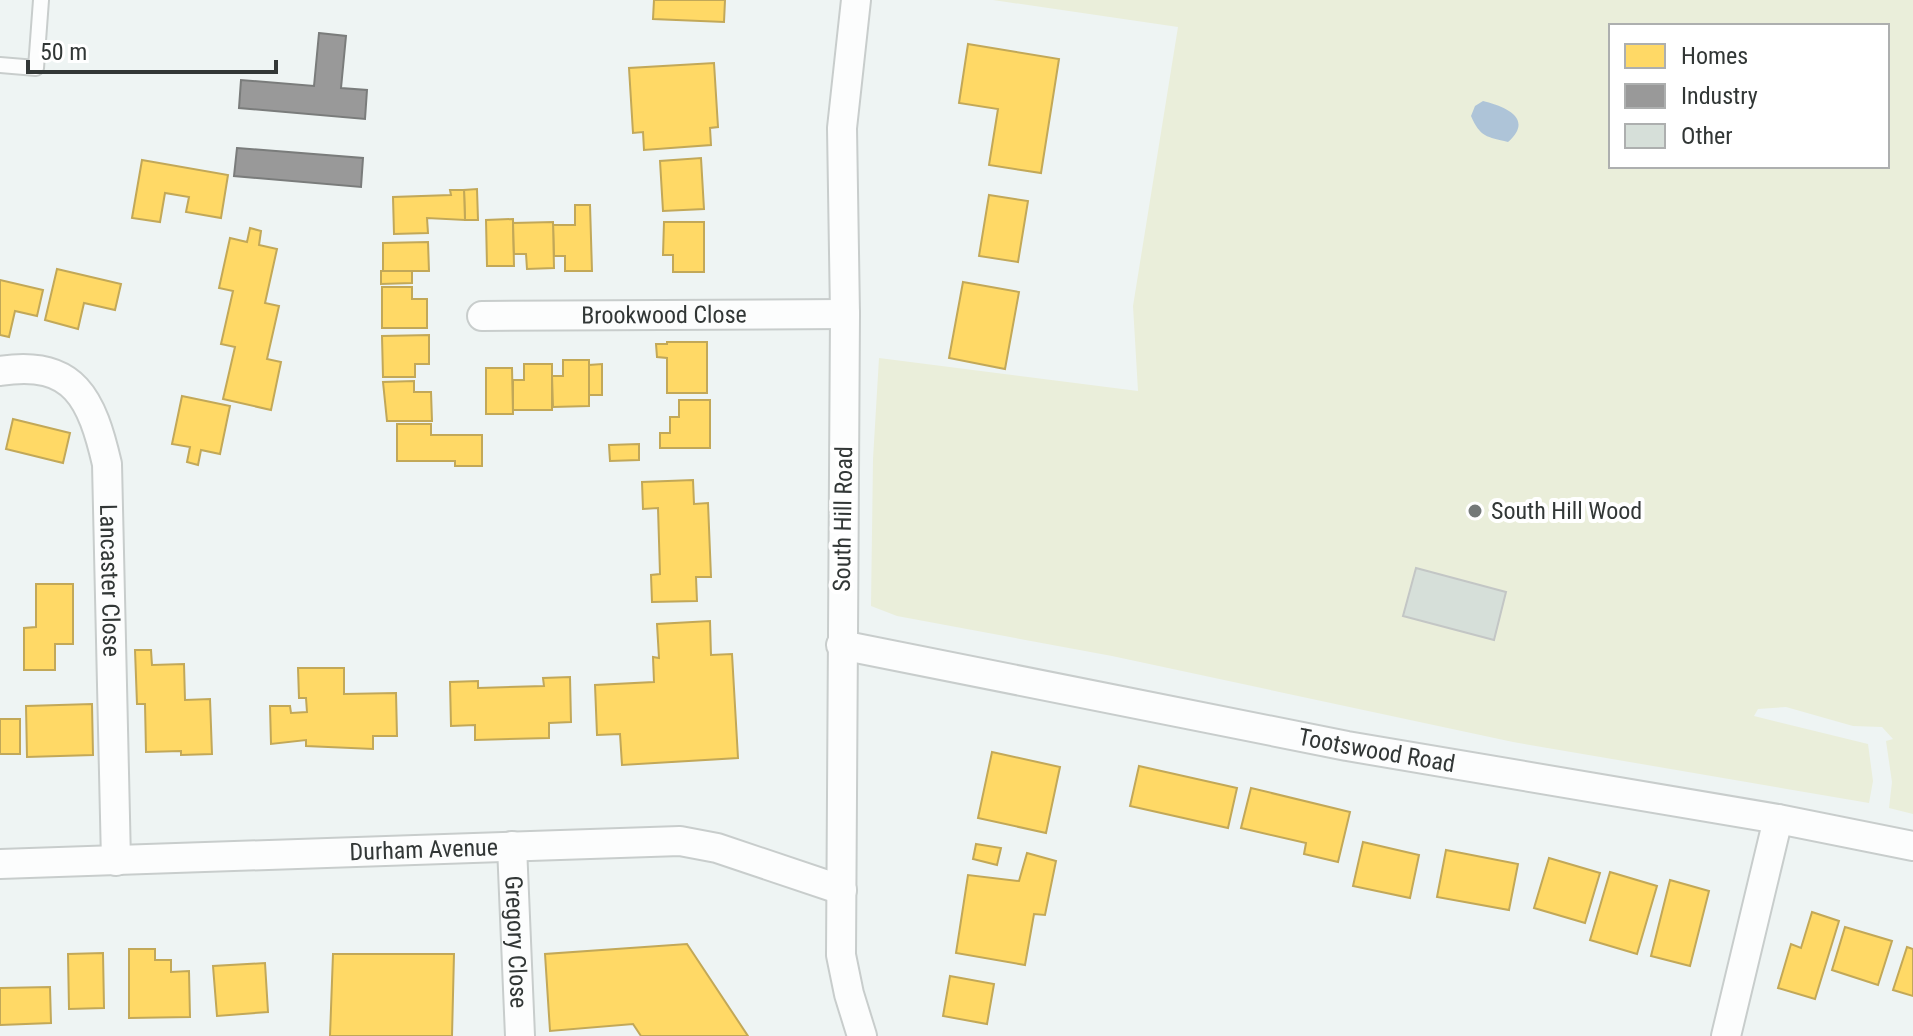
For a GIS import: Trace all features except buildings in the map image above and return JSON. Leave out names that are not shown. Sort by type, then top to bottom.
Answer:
[{"type":"street","name":"South Hill Road","points":[[856,0],[842,128],[845,314],[841,645],[842,964],[862,1036]]},
{"type":"street","name":"Brookwood Close","points":[[482,316],[845,314]]},
{"type":"street","name":"Lancaster Close","points":[[0,371],[23,368],[55,372],[80,390],[91,408],[104,450],[107,464],[116,861]]},
{"type":"street","name":"Tootswood Road","points":[[841,645],[1347,746],[1778,819],[1913,846]]},
{"type":"street","points":[[1726,1036],[1778,819]]},
{"type":"street","name":"Durham Avenue","points":[[0,864],[512,846],[699,843],[842,890]]},
{"type":"street","name":"Gregory Close","points":[[512,846],[520,1036]]},
{"type":"lane","points":[[0,65],[36,68],[41,0]]},
{"type":"green space","name":"South Hill Wood","points":[[993,0],[1913,0],[1913,814],[1889,808],[1892,782],[1886,741],[1893,739],[1882,727],[1853,726],[1786,707],[1758,709],[1754,716],[1868,744],[1873,781],[1869,803],[1513,742],[1112,656],[897,616],[871,606],[873,459],[879,358],[1138,391],[1133,306],[1178,27]]},
{"type":"water","points":[[1483,101],[1514,114],[1518,126],[1516,134],[1508,142],[1485,135],[1474,123],[1471,116],[1475,106]]},
{"type":"place","name":"South Hill Wood","points":[[1475,511]]}]
